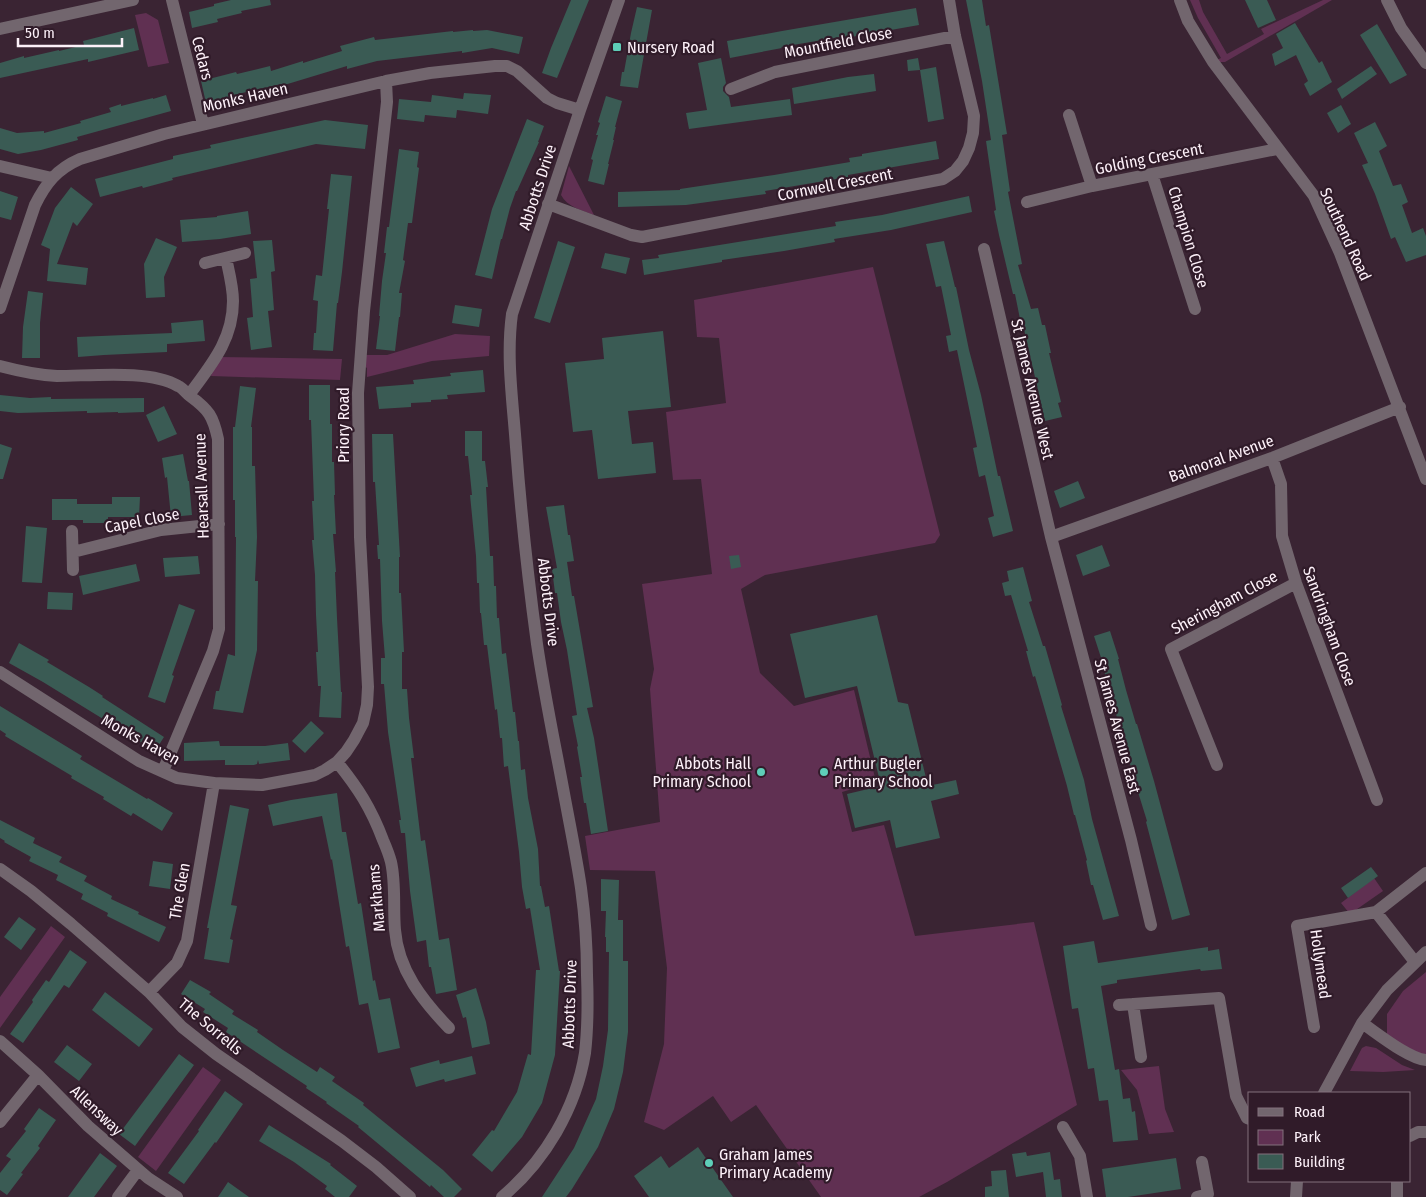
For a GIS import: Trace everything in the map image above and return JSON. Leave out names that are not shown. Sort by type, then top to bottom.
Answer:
[{"type":"street","points":[[0,28],[79,6],[133,0]]},
{"type":"street","name":"Cedars","points":[[172,0],[203,124]]},
{"type":"street","name":"Abbotts Drive","points":[[502,1197],[542,1153],[555,1134],[568,1108],[578,1080],[584,1053],[588,1000],[586,930],[581,886],[537,645],[521,514],[509,334],[512,314],[548,204],[620,0]]},
{"type":"street","name":"Cornwell Crescent","points":[[548,204],[631,235],[642,236],[943,179],[955,171],[963,161],[973,133],[974,116],[955,36],[949,0]]},
{"type":"street","name":"Southend Road","points":[[1180,0],[1188,21],[1213,62],[1314,196],[1340,253],[1426,479]]},
{"type":"street","points":[[1387,0],[1401,28],[1426,63]]},
{"type":"street","name":"Mountfield Close","points":[[731,89],[775,72],[955,36]]},
{"type":"street","name":"Monks Haven","points":[[0,308],[35,205],[42,191],[67,164],[80,159],[203,124],[386,81],[430,73],[495,66],[507,66],[517,71],[547,98],[580,110]]},
{"type":"street","name":"Priory Road","points":[[336,762],[354,740],[363,723],[367,704],[368,687],[360,537],[358,393],[364,311],[387,102],[386,81]]},
{"type":"street","points":[[1069,116],[1092,186]]},
{"type":"street","name":"Golding Crescent","points":[[1028,202],[1092,186],[1277,149]]},
{"type":"street","points":[[0,166],[52,178]]},
{"type":"street","name":"Champion Close","points":[[1152,174],[1195,309]]},
{"type":"street","name":"St James Avenue West","points":[[984,249],[1051,537]]},
{"type":"street","points":[[206,263],[245,253]]},
{"type":"street","points":[[189,395],[217,357],[228,334],[232,317],[233,299],[226,258]]},
{"type":"street","name":"Hearsall Avenue","points":[[0,366],[33,374],[55,376],[145,376],[161,378],[178,386],[203,405],[215,426],[218,439],[220,629],[213,651],[163,771]]},
{"type":"street","name":"Balmoral Avenue","points":[[1051,537],[1272,458],[1400,407]]},
{"type":"street","name":"Sandringham Close","points":[[1272,458],[1280,484],[1282,536],[1296,582],[1377,800]]},
{"type":"street","name":"Capel Close","points":[[73,552],[161,530],[219,524]]},
{"type":"street","points":[[72,531],[73,570]]},
{"type":"street","name":"St James Avenue East","points":[[1051,537],[1131,840],[1151,925]]},
{"type":"street","name":"Sheringham Close","points":[[1217,765],[1171,649],[1296,582]]},
{"type":"street","name":"Monks Haven","points":[[0,672],[139,761],[177,778],[214,783],[262,785],[305,777],[320,772],[336,762]]},
{"type":"street","name":"Markhams","points":[[336,762],[364,798],[373,814],[391,860],[395,934],[406,970],[415,988],[427,1005],[449,1028]]},
{"type":"street","name":"The Glen","points":[[149,992],[177,963],[187,941],[214,783]]},
{"type":"street","name":"The Sorrells","points":[[0,870],[31,891],[149,992],[182,1027],[216,1054],[342,1141],[376,1167],[410,1197]]},
{"type":"street","name":"Hollymead","points":[[1314,1027],[1297,926],[1376,912],[1426,873]]},
{"type":"street","points":[[1376,912],[1415,962]]},
{"type":"street","points":[[1325,1092],[1362,1023],[1387,990],[1426,952]]},
{"type":"street","points":[[1119,1005],[1219,998],[1236,1096],[1248,1118]]},
{"type":"street","points":[[1133,1004],[1142,1057]]},
{"type":"street","points":[[1362,1023],[1419,1060],[1426,1060]]},
{"type":"street","name":"Allensway","points":[[0,1041],[38,1075],[88,1126],[138,1170],[176,1197]]},
{"type":"street","points":[[0,1122],[38,1075]]},
{"type":"street","points":[[1063,1127],[1080,1156],[1087,1197]]},
{"type":"street","points":[[1411,1136],[1418,1132],[1426,1132]]},
{"type":"street","points":[[1197,1197],[1208,1194],[1202,1162]]},
{"type":"street","points":[[118,1197],[138,1170]]},
{"type":"street","points":[[1296,1197],[1297,1182]]},
{"type":"street","points":[[1397,1182],[1397,1197]]},
{"type":"green space","points":[[1190,0],[1199,0],[1203,12],[1227,54],[1264,34],[1261,29],[1323,0],[1332,0],[1225,62],[1213,62],[1221,58]]},
{"type":"green space","points":[[146,13],[158,20],[169,63],[148,67],[135,15]]},
{"type":"green space","points":[[569,166],[594,215],[571,205],[561,195]]},
{"type":"green space","name":"Arthur Bugler Primary School","points":[[873,267],[940,535],[935,543],[765,575],[741,589],[760,673],[794,706],[854,690],[876,782],[842,792],[852,832],[884,825],[915,936],[1034,922],[1077,1105],[919,1197],[821,1197],[756,1105],[731,1122],[713,1096],[664,1130],[644,1122],[664,1044],[667,968],[655,871],[590,870],[585,836],[660,822],[650,689],[654,669],[642,584],[712,574],[701,479],[673,480],[666,412],[726,403],[719,338],[697,337],[694,300]]},
{"type":"green space","points":[[455,334],[490,336],[489,356],[432,361],[367,377],[367,368],[363,365],[364,355],[387,355]]},
{"type":"green space","points":[[217,357],[342,359],[340,380],[211,376]]},
{"type":"green space","points":[[1374,878],[1383,891],[1350,914],[1341,903]]},
{"type":"green space","points":[[51,926],[65,937],[0,1028],[0,997]]},
{"type":"green space","points":[[1426,972],[1426,1060],[1387,1039],[1387,1014],[1403,991]]},
{"type":"green space","points":[[1366,1046],[1376,1048],[1402,1065],[1415,1070],[1383,1072],[1350,1071],[1362,1048]]},
{"type":"green space","points":[[1159,1066],[1165,1109],[1174,1132],[1149,1134],[1137,1090],[1121,1070]]},
{"type":"green space","points":[[203,1067],[221,1080],[156,1171],[138,1157]]},
{"type":"building","points":[[231,0],[270,0],[271,5],[241,11],[242,13],[217,19],[218,22],[192,28],[189,12]]},
{"type":"building","points":[[571,0],[589,0],[557,78],[542,73]]},
{"type":"building","points":[[966,0],[982,0],[986,26],[989,25],[1007,134],[1002,135],[1010,191],[1008,192],[1022,264],[1018,265],[1031,309],[1038,308],[1042,325],[1045,325],[1051,353],[1049,353],[1061,402],[1058,403],[1062,417],[1045,421],[994,211],[996,210],[986,141],[991,140],[982,81]]},
{"type":"building","points":[[1245,0],[1267,0],[1276,20],[1258,28]]},
{"type":"building","points":[[637,7],[652,10],[638,88],[620,86]]},
{"type":"building","points":[[916,8],[919,25],[781,47],[730,58],[727,41]]},
{"type":"building","points":[[1295,23],[1319,63],[1322,61],[1332,82],[1310,96],[1304,84],[1308,81],[1296,55],[1275,66],[1272,54],[1283,48],[1276,34]]},
{"type":"building","points":[[1377,24],[1407,75],[1390,84],[1360,35]]},
{"type":"building","points":[[134,28],[139,50],[88,62],[88,59],[0,78],[0,63],[24,56],[24,58],[84,45],[83,41]]},
{"type":"building","points":[[487,30],[523,37],[519,54],[492,48],[462,53],[462,51],[377,61],[347,69],[347,66],[281,86],[281,84],[206,103],[201,81],[270,66],[271,71],[303,61],[303,63],[342,51],[340,46],[374,37],[375,40]]},
{"type":"building","points":[[721,58],[726,83],[723,91],[729,97],[731,107],[790,99],[792,115],[689,129],[686,113],[707,110],[698,63]]},
{"type":"building","points":[[918,58],[920,70],[908,71],[907,60]]},
{"type":"building","points":[[1371,66],[1377,74],[1342,99],[1337,89]]},
{"type":"building","points":[[936,67],[944,119],[928,122],[920,70]]},
{"type":"building","points":[[874,74],[876,91],[794,104],[792,88]]},
{"type":"building","points":[[464,93],[491,95],[488,114],[457,110],[456,118],[425,115],[424,122],[397,119],[399,99],[431,102],[432,95],[463,99]]},
{"type":"building","points":[[166,95],[171,111],[77,137],[78,140],[41,150],[18,154],[0,149],[0,128],[17,133],[44,131],[44,133],[81,123],[80,121],[111,112],[109,108],[121,104],[121,106]]},
{"type":"building","points":[[606,96],[622,101],[604,185],[588,181],[593,160],[591,159],[598,135],[596,135],[600,123],[598,122]]},
{"type":"building","points":[[1341,105],[1351,124],[1338,133],[1327,113]]},
{"type":"building","points":[[527,119],[544,126],[539,142],[510,208],[492,279],[475,275],[492,209]]},
{"type":"building","points":[[325,120],[368,125],[365,149],[316,144],[172,178],[173,180],[143,188],[142,186],[100,197],[95,179],[173,159],[173,156],[211,148],[210,145]]},
{"type":"building","points":[[1375,122],[1387,146],[1379,151],[1393,186],[1401,184],[1408,202],[1402,205],[1412,233],[1423,228],[1426,236],[1426,255],[1406,262],[1395,237],[1391,239],[1375,194],[1362,165],[1368,163],[1354,133]]},
{"type":"building","points":[[936,141],[939,159],[765,191],[766,194],[686,205],[618,207],[618,192],[680,190],[774,175],[850,162],[849,158],[862,156],[862,154]]},
{"type":"building","points":[[399,149],[419,152],[417,167],[419,168],[412,223],[408,223],[403,260],[405,261],[399,293],[402,293],[395,351],[376,349],[386,253],[384,253]]},
{"type":"building","points":[[331,174],[352,176],[333,351],[313,350],[318,301],[313,300],[316,275],[322,276]]},
{"type":"building","points":[[71,187],[93,204],[77,226],[73,222],[57,264],[88,268],[86,285],[47,281],[50,249],[41,245],[55,208]]},
{"type":"building","points":[[0,191],[18,197],[11,220],[0,217]]},
{"type":"building","points":[[969,196],[972,212],[891,230],[834,239],[835,242],[722,260],[722,262],[644,275],[642,260],[659,258],[658,255],[836,226],[835,222],[882,215]]},
{"type":"building","points":[[248,211],[251,234],[182,242],[180,220],[217,217]]},
{"type":"building","points":[[156,238],[177,247],[164,277],[165,297],[146,298],[144,264]]},
{"type":"building","points":[[272,240],[275,271],[271,272],[274,310],[268,311],[272,347],[251,350],[247,318],[253,317],[250,279],[257,278],[253,241]]},
{"type":"building","points":[[558,241],[575,247],[550,323],[534,318]]},
{"type":"building","points":[[944,241],[981,395],[998,476],[1000,476],[1013,531],[993,537],[988,518],[994,516],[985,475],[979,477],[973,448],[977,447],[957,350],[949,352],[946,336],[951,335],[941,286],[936,287],[926,244]]},
{"type":"building","points":[[605,253],[630,258],[626,274],[601,268]]},
{"type":"building","points":[[28,291],[43,293],[40,323],[40,358],[22,358],[23,327]]},
{"type":"building","points":[[455,305],[482,309],[479,327],[452,323]]},
{"type":"building","points":[[203,320],[205,341],[167,344],[167,352],[78,357],[77,337],[172,333],[171,323]]},
{"type":"building","points":[[663,331],[671,407],[628,411],[632,444],[653,442],[656,473],[598,479],[592,430],[573,432],[565,363],[604,359],[602,338]]},
{"type":"building","points":[[483,370],[485,392],[447,395],[448,399],[411,403],[411,407],[379,409],[376,387],[414,384],[413,380],[451,376],[450,373]]},
{"type":"building","points":[[309,385],[330,385],[330,424],[332,424],[336,534],[333,534],[342,692],[341,718],[319,717],[321,686],[318,686],[316,652],[318,652],[312,540],[314,540],[312,501],[314,501],[311,420],[309,420]]},
{"type":"building","points":[[240,386],[256,388],[251,427],[252,466],[255,466],[257,537],[255,581],[258,581],[257,650],[243,713],[213,709],[216,691],[219,691],[228,654],[235,656],[236,537],[235,500],[233,500],[233,427],[235,427]]},
{"type":"building","points":[[0,395],[30,398],[51,397],[51,399],[144,398],[144,412],[18,413],[0,411]]},
{"type":"building","points":[[164,406],[177,434],[158,442],[146,415]]},
{"type":"building","points":[[465,431],[482,431],[482,461],[485,461],[488,487],[486,487],[490,556],[493,556],[494,586],[496,586],[497,618],[499,618],[502,654],[506,653],[513,712],[515,712],[519,741],[521,770],[525,769],[528,798],[538,849],[540,886],[545,907],[549,906],[560,971],[555,1055],[542,1103],[522,1137],[492,1172],[472,1155],[492,1130],[494,1131],[517,1092],[528,1054],[531,1055],[536,970],[540,970],[530,908],[526,909],[522,887],[508,766],[504,767],[502,738],[500,738],[497,709],[495,710],[487,645],[484,645],[479,583],[477,583],[470,495],[472,495],[468,456],[465,456]]},
{"type":"building","points":[[372,434],[393,434],[400,557],[399,593],[401,593],[404,652],[402,652],[402,689],[407,689],[414,758],[411,758],[421,841],[425,840],[439,940],[449,938],[457,990],[436,994],[431,967],[429,967],[426,940],[417,942],[405,833],[401,833],[384,684],[381,684],[381,658],[385,658],[380,559],[378,559],[377,545],[379,545],[375,482],[373,482]]},
{"type":"building","points":[[0,444],[12,448],[3,479],[0,479]]},
{"type":"building","points":[[183,454],[189,481],[192,515],[171,517],[167,477],[165,478],[162,458]]},
{"type":"building","points":[[1078,481],[1085,498],[1060,508],[1054,491]]},
{"type":"building","points":[[112,497],[140,497],[139,517],[108,517],[108,523],[83,523],[83,520],[52,520],[52,499],[77,499],[77,504],[112,504]]},
{"type":"building","points":[[564,505],[574,561],[567,562],[593,707],[587,708],[594,738],[608,831],[591,834],[580,777],[582,777],[578,746],[572,716],[577,715],[557,593],[555,593],[552,569],[557,568],[546,507]]},
{"type":"building","points":[[26,526],[47,528],[42,583],[22,582]]},
{"type":"building","points":[[1102,545],[1110,566],[1083,576],[1076,555]]},
{"type":"building","points":[[739,555],[741,567],[731,569],[729,556]]},
{"type":"building","points":[[198,556],[200,574],[165,577],[163,558]]},
{"type":"building","points":[[136,564],[140,581],[83,595],[79,576]]},
{"type":"building","points":[[1023,567],[1032,601],[1029,602],[1043,646],[1045,646],[1084,780],[1092,819],[1119,916],[1103,920],[1093,885],[1091,885],[1087,860],[1067,786],[1035,676],[1033,677],[1026,651],[1028,651],[1011,595],[1005,596],[1002,583],[1009,581],[1007,571]]},
{"type":"building","points":[[48,592],[73,593],[72,610],[47,609]]},
{"type":"building","points":[[179,604],[195,610],[172,675],[174,676],[165,703],[148,697]]},
{"type":"building","points":[[877,615],[898,702],[908,704],[928,786],[956,780],[959,794],[931,801],[940,838],[896,848],[890,820],[855,828],[847,794],[881,786],[857,686],[805,698],[790,634]]},
{"type":"building","points":[[1110,631],[1154,781],[1190,915],[1172,920],[1139,791],[1094,636]]},
{"type":"building","points":[[19,643],[49,660],[47,662],[89,687],[164,737],[155,751],[9,663]]},
{"type":"building","points":[[0,706],[82,756],[80,759],[173,813],[162,831],[133,813],[131,816],[103,799],[104,797],[71,778],[72,776],[5,736],[6,734],[0,730]]},
{"type":"building","points":[[311,721],[324,733],[305,753],[292,741]]},
{"type":"building","points":[[219,741],[220,746],[265,746],[288,743],[290,760],[259,764],[258,760],[257,764],[254,765],[225,765],[225,760],[184,761],[184,743]]},
{"type":"building","points":[[337,793],[342,832],[346,832],[358,904],[361,903],[373,981],[375,980],[379,1000],[390,998],[400,1048],[378,1053],[368,1003],[359,1005],[349,946],[346,947],[332,859],[322,816],[273,826],[268,805]]},
{"type":"building","points":[[230,805],[249,809],[231,905],[237,906],[230,939],[233,940],[229,963],[204,959],[209,928],[207,928]]},
{"type":"building","points":[[0,820],[35,838],[33,843],[62,857],[59,862],[87,876],[84,881],[112,896],[111,899],[166,927],[159,942],[107,916],[108,913],[81,899],[83,894],[56,880],[58,875],[29,861],[31,857],[4,842],[0,838]]},
{"type":"building","points":[[153,861],[173,864],[170,889],[149,886]]},
{"type":"building","points":[[1371,867],[1378,876],[1348,898],[1341,888]]},
{"type":"building","points":[[601,879],[619,880],[618,920],[623,920],[623,961],[628,961],[628,1032],[623,1072],[614,1109],[598,1147],[572,1189],[566,1197],[542,1197],[574,1148],[596,1099],[603,1066],[608,1030],[609,952],[606,952],[606,911],[601,911]]},
{"type":"building","points":[[19,917],[36,929],[21,950],[4,937]]},
{"type":"building","points":[[1094,941],[1098,963],[1208,947],[1208,951],[1219,949],[1222,969],[1201,971],[1200,969],[1117,980],[1117,983],[1101,986],[1115,1070],[1119,1069],[1123,1099],[1130,1098],[1132,1112],[1135,1111],[1138,1140],[1113,1142],[1108,1100],[1099,1101],[1094,1068],[1088,1069],[1078,1008],[1072,1009],[1063,946]]},
{"type":"building","points":[[70,950],[87,962],[69,988],[64,985],[23,1043],[10,1034],[46,980],[49,982]]},
{"type":"building","points":[[190,980],[211,992],[209,994],[234,1011],[232,1014],[258,1030],[257,1032],[283,1050],[317,1072],[320,1067],[335,1077],[332,1081],[364,1103],[363,1105],[443,1170],[462,1189],[454,1197],[444,1197],[359,1126],[306,1088],[307,1086],[226,1032],[228,1028],[203,1012],[205,1009],[181,994]]},
{"type":"building","points":[[476,988],[490,1044],[472,1048],[466,1017],[463,1018],[456,995]]},
{"type":"building","points":[[105,992],[153,1029],[139,1047],[92,1010]]},
{"type":"building","points":[[67,1045],[92,1064],[79,1081],[54,1062]]},
{"type":"building","points":[[179,1054],[194,1065],[135,1146],[119,1134]]},
{"type":"building","points":[[472,1056],[476,1074],[445,1082],[444,1079],[416,1087],[410,1068],[439,1060],[440,1064]]},
{"type":"building","points":[[225,1091],[243,1104],[184,1184],[168,1173]]},
{"type":"building","points":[[39,1108],[56,1120],[38,1146],[40,1148],[7,1195],[0,1190],[0,1173],[11,1159],[6,1156],[26,1131],[24,1129]]},
{"type":"building","points":[[269,1125],[331,1164],[357,1186],[349,1197],[335,1197],[325,1189],[327,1186],[294,1162],[259,1141]]},
{"type":"building","points":[[698,1147],[733,1197],[649,1197],[634,1176],[661,1156],[669,1168]]},
{"type":"building","points":[[1026,1152],[1027,1156],[1050,1152],[1054,1180],[1060,1179],[1062,1197],[1046,1197],[1043,1172],[1016,1177],[1012,1154]]},
{"type":"building","points":[[100,1153],[117,1166],[94,1197],[68,1197]]},
{"type":"building","points":[[1176,1158],[1181,1189],[1128,1197],[1106,1197],[1102,1169]]},
{"type":"building","points":[[1006,1170],[1009,1197],[985,1197],[985,1187],[992,1186],[991,1171]]},
{"type":"building","points":[[228,1182],[249,1197],[218,1197]]},
{"type":"place","name":"Nursery Road","points":[[617,47]]},
{"type":"place","name":"Abbots Hall Primary School","points":[[761,772]]},
{"type":"place","name":"Arthur Bugler Primary School","points":[[824,772]]},
{"type":"place","name":"Graham James Primary Academy","points":[[709,1163]]}]
